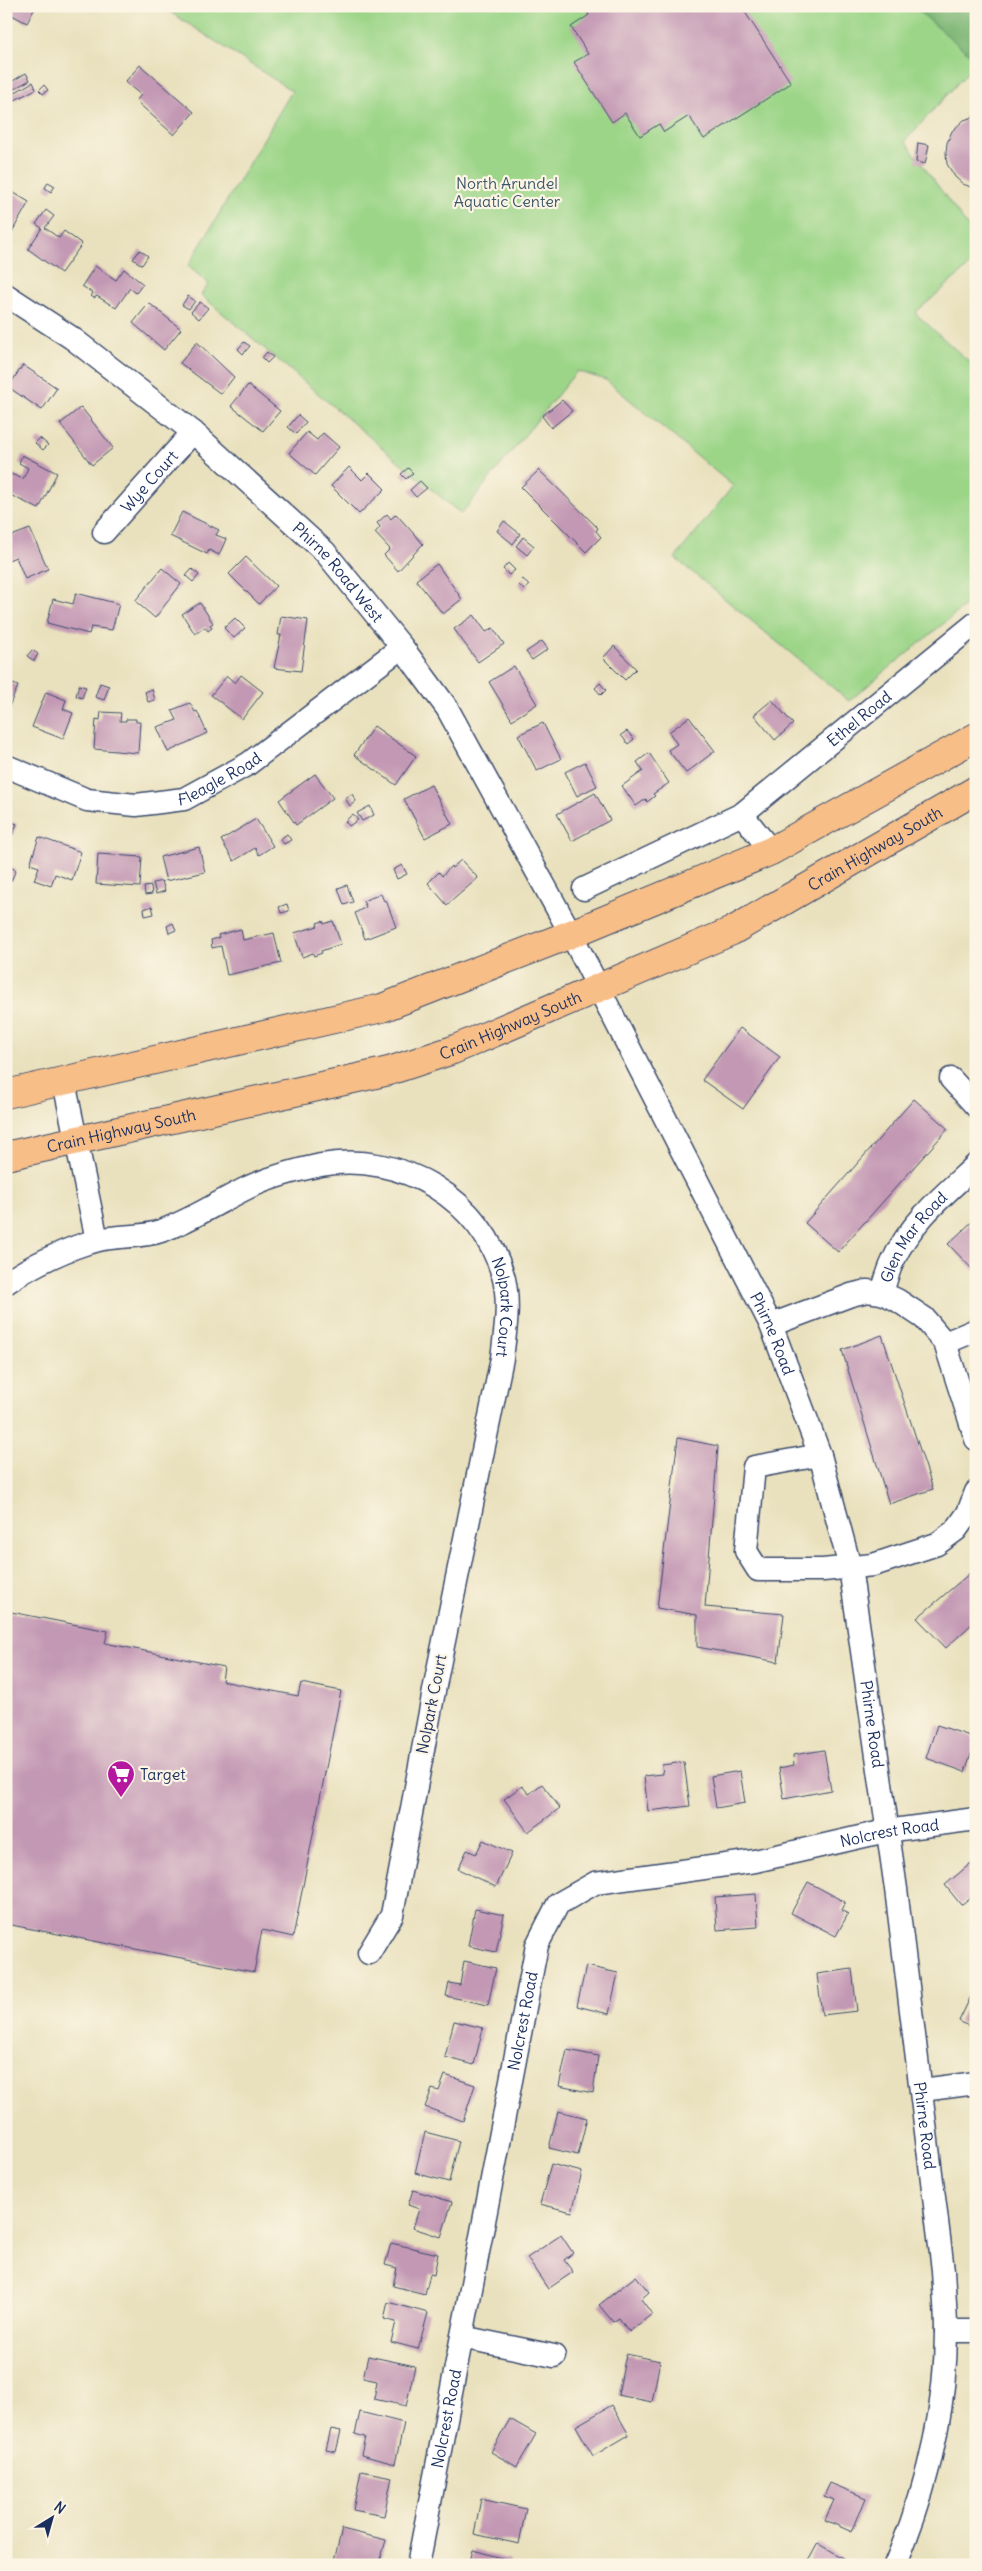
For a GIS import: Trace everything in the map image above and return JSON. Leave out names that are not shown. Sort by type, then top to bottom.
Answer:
[{"type":"main road","points":[[6,1094],[382,1008],[571,934],[770,851],[976,736]]},
{"type":"main road","name":"Crain Highway South","points":[[6,1156],[78,1142],[389,1071],[453,1050],[732,931],[976,790]]},
{"type":"street","name":"Phirne Road West","points":[[6,295],[72,338],[193,432],[326,552],[402,647],[447,708],[571,934]]},
{"type":"street","name":"Wye Court","points":[[104,532],[193,432]]},
{"type":"street","name":"Ethel Road","points":[[584,889],[742,814],[976,623]]},
{"type":"street","name":"Fleagle Road","points":[[6,766],[87,800],[136,805],[184,799],[248,764],[402,647]]},
{"type":"street","points":[[742,814],[770,851]]},
{"type":"street","name":"Phirne Road","points":[[571,934],[771,1326],[820,1455],[850,1567],[922,2090],[943,2270],[946,2331],[944,2375],[929,2468],[895,2565]]},
{"type":"street","points":[[951,1079],[976,1106]]},
{"type":"street","points":[[64,1082],[97,1240]]},
{"type":"street","name":"Nolpark Court","points":[[6,1283],[29,1267],[97,1240],[160,1232],[268,1180],[322,1165],[365,1163],[398,1168],[430,1182],[458,1204],[481,1230],[497,1256],[504,1282],[507,1318],[502,1358],[437,1675],[392,1915],[369,1953]]},
{"type":"street","name":"Glen Mar Road","points":[[882,1294],[893,1260],[910,1232],[934,1205],[976,1165]]},
{"type":"street","name":"Glen Mar Road","points":[[771,1326],[851,1294],[867,1292],[882,1294],[897,1300],[924,1318],[945,1343],[976,1439]]},
{"type":"street","points":[[945,1343],[976,1330]]},
{"type":"street","points":[[820,1455],[754,1467],[746,1551],[758,1570],[823,1570],[873,1565],[937,1544],[956,1530],[968,1513],[976,1492]]},
{"type":"street","name":"Nolcrest Road","points":[[418,2565],[537,1945],[558,1904],[596,1883],[755,1861],[886,1831],[976,1819]]},
{"type":"street","points":[[922,2090],[976,2083]]},
{"type":"street","points":[[946,2331],[976,2331]]},
{"type":"street","points":[[462,2337],[554,2356]]},
{"type":"green space","name":"North Arundel Aquatic Center","points":[[161,6],[918,6],[976,57],[976,63],[905,141],[976,238],[976,260],[915,313],[976,368],[976,597],[849,701],[675,558],[733,486],[606,380],[577,371],[461,514],[201,295],[209,284],[188,266],[292,91]]},
{"type":"green space","points":[[913,6],[976,6],[976,60]]},
{"type":"building","points":[[6,6],[36,6],[27,23],[6,12]]},
{"type":"building","points":[[583,6],[741,6],[791,83],[704,139],[689,116],[664,132],[659,124],[640,136],[625,113],[612,122],[574,62],[588,54],[571,27],[589,15]]},
{"type":"building","points":[[140,65],[194,112],[174,135],[136,101],[141,95],[125,82]]},
{"type":"building","points":[[26,73],[30,80],[8,92],[6,85]]},
{"type":"building","points":[[33,82],[36,89],[15,100],[12,94]]},
{"type":"building","points":[[44,85],[48,90],[43,94],[39,90]]},
{"type":"building","points":[[976,116],[976,189],[963,184],[955,177],[947,164],[946,153],[947,143],[952,131],[964,120]]},
{"type":"building","points":[[918,143],[929,145],[925,164],[916,162]]},
{"type":"building","points":[[48,182],[55,186],[51,192],[45,188]]},
{"type":"building","points":[[9,190],[29,202],[9,237],[6,235],[6,195]]},
{"type":"building","points":[[46,210],[54,216],[45,228],[59,238],[64,231],[82,244],[61,273],[28,249],[42,228],[36,224]]},
{"type":"building","points":[[140,250],[148,256],[142,265],[133,259]]},
{"type":"building","points":[[95,266],[116,280],[124,269],[143,284],[136,293],[130,288],[116,308],[97,296],[94,298],[91,296],[93,293],[82,286]]},
{"type":"building","points":[[188,296],[195,301],[189,309],[182,305]]},
{"type":"building","points":[[200,302],[208,308],[199,319],[191,312]]},
{"type":"building","points":[[149,303],[181,329],[164,350],[133,323]]},
{"type":"building","points":[[197,342],[234,377],[221,394],[180,363]]},
{"type":"building","points":[[244,342],[250,346],[243,354],[238,349]]},
{"type":"building","points":[[267,352],[273,357],[267,363],[262,358]]},
{"type":"building","points":[[23,365],[57,388],[42,410],[8,387]]},
{"type":"building","points":[[248,385],[280,411],[263,431],[231,406]]},
{"type":"building","points":[[562,400],[572,411],[551,428],[542,416]]},
{"type":"building","points":[[81,407],[113,448],[92,465],[60,424]]},
{"type":"building","points":[[298,415],[306,422],[296,434],[288,427]]},
{"type":"building","points":[[307,432],[317,440],[323,433],[339,447],[315,475],[289,453]]},
{"type":"building","points":[[40,438],[48,445],[43,450],[35,443]]},
{"type":"building","points":[[22,455],[57,473],[39,509],[6,493],[6,484],[11,474],[23,479],[28,468],[19,463]]},
{"type":"building","points":[[349,467],[362,480],[369,473],[385,489],[359,514],[331,486]]},
{"type":"building","points":[[408,468],[413,473],[406,479],[401,474]]},
{"type":"building","points":[[539,470],[598,528],[596,531],[601,537],[586,552],[521,487]]},
{"type":"building","points":[[420,481],[427,488],[416,497],[410,490]]},
{"type":"building","points":[[182,512],[219,530],[216,535],[226,539],[219,555],[209,550],[207,554],[170,536]]},
{"type":"building","points":[[387,514],[391,519],[396,514],[423,544],[398,571],[384,555],[390,549],[375,533],[380,527],[377,523]]},
{"type":"building","points":[[504,521],[520,534],[513,544],[497,531]]},
{"type":"building","points":[[30,529],[48,569],[25,579],[16,557],[6,561],[6,538]]},
{"type":"building","points":[[523,537],[534,546],[527,555],[516,546]]},
{"type":"building","points":[[246,557],[276,586],[259,604],[229,574]]},
{"type":"building","points":[[508,563],[515,570],[509,575],[503,569]]},
{"type":"building","points":[[437,564],[462,599],[443,614],[416,580]]},
{"type":"building","points":[[162,568],[181,584],[155,618],[135,601]]},
{"type":"building","points":[[192,569],[199,575],[193,582],[186,576]]},
{"type":"building","points":[[523,579],[529,586],[524,590],[518,584]]},
{"type":"building","points":[[76,593],[119,604],[112,630],[91,627],[89,634],[47,623],[53,599],[73,604]]},
{"type":"building","points":[[200,603],[213,623],[210,625],[212,628],[208,631],[205,627],[195,634],[182,614]]},
{"type":"building","points":[[474,615],[486,632],[493,628],[504,644],[478,662],[454,629]]},
{"type":"building","points":[[281,616],[308,620],[301,671],[274,668],[281,635],[278,635]]},
{"type":"building","points":[[235,618],[245,628],[234,638],[224,628]]},
{"type":"building","points":[[542,641],[548,649],[532,660],[526,652]]},
{"type":"building","points":[[614,646],[636,669],[625,680],[603,658]]},
{"type":"building","points":[[32,650],[38,654],[34,661],[27,656]]},
{"type":"building","points":[[514,666],[537,704],[512,720],[489,682]]},
{"type":"building","points":[[241,675],[263,692],[242,719],[211,695],[227,676],[235,683]]},
{"type":"building","points":[[6,681],[18,686],[6,713]]},
{"type":"building","points":[[100,683],[109,686],[104,700],[95,697]]},
{"type":"building","points":[[600,683],[606,690],[601,695],[595,688]]},
{"type":"building","points":[[79,685],[86,687],[82,698],[76,696]]},
{"type":"building","points":[[152,689],[155,700],[148,702],[145,692]]},
{"type":"building","points":[[46,692],[66,700],[63,709],[73,713],[63,739],[32,727]]},
{"type":"building","points":[[772,700],[793,724],[775,740],[754,715]]},
{"type":"building","points":[[190,703],[195,712],[197,711],[207,733],[168,752],[157,727],[177,720],[172,710]]},
{"type":"building","points":[[101,712],[121,713],[120,721],[136,719],[136,722],[140,722],[138,753],[94,749],[96,719],[100,720]]},
{"type":"building","points":[[689,717],[715,751],[686,773],[668,750],[677,744],[669,732]]},
{"type":"building","points":[[543,723],[561,759],[537,771],[518,735]]},
{"type":"building","points":[[374,726],[416,756],[396,785],[354,755]]},
{"type":"building","points":[[627,731],[634,739],[628,744],[621,735]]},
{"type":"building","points":[[649,753],[669,783],[653,794],[655,796],[647,802],[646,799],[636,806],[622,786],[643,771],[637,762]]},
{"type":"building","points":[[585,762],[597,786],[577,796],[565,772]]},
{"type":"building","points":[[315,774],[333,798],[296,825],[279,800]]},
{"type":"building","points":[[431,785],[452,824],[425,838],[404,799]]},
{"type":"building","points":[[595,793],[610,820],[572,841],[557,814]]},
{"type":"building","points":[[352,794],[356,801],[350,806],[345,798]]},
{"type":"building","points":[[370,806],[374,815],[362,821],[357,813]]},
{"type":"building","points":[[353,814],[358,820],[349,826],[345,821]]},
{"type":"building","points":[[256,819],[273,846],[259,855],[255,848],[234,861],[221,840]]},
{"type":"building","points":[[6,820],[17,824],[6,849]]},
{"type":"building","points":[[287,834],[291,840],[284,844],[280,839]]},
{"type":"building","points":[[39,837],[81,852],[72,880],[55,874],[51,886],[34,880],[39,867],[30,864]]},
{"type":"building","points":[[199,847],[205,872],[166,881],[160,857]]},
{"type":"building","points":[[98,854],[142,857],[140,887],[96,884]]},
{"type":"building","points":[[461,860],[478,878],[447,905],[428,883],[439,872],[442,876],[451,866],[452,868]]},
{"type":"building","points":[[402,865],[407,874],[397,879],[393,870]]},
{"type":"building","points":[[10,867],[16,870],[11,881],[6,878]]},
{"type":"building","points":[[162,881],[165,891],[156,894],[153,883]]},
{"type":"building","points":[[347,885],[353,902],[344,905],[338,888]]},
{"type":"building","points":[[151,886],[152,894],[145,895],[144,887]]},
{"type":"building","points":[[381,894],[384,901],[386,900],[396,927],[365,939],[355,913],[366,907],[363,901]]},
{"type":"building","points":[[287,904],[289,911],[281,913],[279,907]]},
{"type":"building","points":[[152,906],[154,914],[145,916],[144,909]]},
{"type":"building","points":[[323,921],[324,924],[333,921],[341,944],[321,951],[322,953],[314,956],[313,953],[302,957],[294,933],[318,926],[317,923]]},
{"type":"building","points":[[173,923],[176,930],[169,933],[167,926]]},
{"type":"building","points":[[241,929],[243,940],[274,933],[281,963],[227,975],[221,946],[212,948],[211,940],[219,938],[218,935]]},
{"type":"building","points":[[740,1028],[780,1057],[743,1109],[702,1080]]},
{"type":"building","points":[[914,1099],[948,1129],[838,1252],[805,1223]]},
{"type":"building","points":[[976,1218],[976,1273],[948,1244]]},
{"type":"building","points":[[882,1335],[933,1489],[889,1504],[842,1350]]},
{"type":"building","points":[[678,1438],[718,1446],[705,1607],[784,1614],[778,1662],[697,1647],[697,1615],[657,1608]]},
{"type":"building","points":[[976,1568],[976,1620],[946,1648],[917,1618]]},
{"type":"building","points":[[6,1611],[108,1631],[105,1643],[224,1667],[222,1681],[298,1696],[301,1683],[341,1691],[293,1937],[262,1930],[254,1972],[6,1924]]},
{"type":"building","points":[[937,1725],[976,1738],[965,1772],[926,1758]]},
{"type":"building","points":[[824,1750],[831,1790],[784,1799],[779,1768],[794,1765],[793,1755]]},
{"type":"building","points":[[684,1762],[690,1806],[648,1811],[644,1776],[663,1774],[662,1765]]},
{"type":"building","points":[[740,1771],[745,1803],[716,1808],[711,1776]]},
{"type":"building","points":[[542,1784],[560,1808],[528,1832],[504,1799],[522,1786],[529,1794]]},
{"type":"building","points":[[483,1840],[512,1853],[496,1887],[458,1869],[467,1850],[476,1854]]},
{"type":"building","points":[[970,1864],[976,1871],[976,1893],[961,1905],[945,1885]]},
{"type":"building","points":[[808,1882],[845,1902],[841,1910],[848,1914],[836,1936],[791,1913]]},
{"type":"building","points":[[756,1894],[758,1927],[717,1930],[715,1897]]},
{"type":"building","points":[[475,1909],[504,1915],[496,1952],[468,1946]]},
{"type":"building","points":[[464,1961],[496,1968],[488,2005],[446,1996],[449,1983],[460,1985]]},
{"type":"building","points":[[586,1966],[618,1973],[609,2014],[577,2006]]},
{"type":"building","points":[[852,1969],[857,2011],[822,2015],[817,1974]]},
{"type":"building","points":[[973,1992],[976,1994],[976,2030],[959,2021]]},
{"type":"building","points":[[454,2021],[483,2028],[474,2065],[445,2057]]},
{"type":"building","points":[[567,2050],[598,2056],[593,2093],[559,2086]]},
{"type":"building","points":[[445,2075],[475,2085],[463,2121],[425,2107],[432,2089],[439,2091]]},
{"type":"building","points":[[558,2111],[587,2118],[578,2155],[549,2148]]},
{"type":"building","points":[[425,2132],[459,2141],[449,2182],[415,2173]]},
{"type":"building","points":[[551,2164],[582,2172],[572,2212],[540,2204]]},
{"type":"building","points":[[413,2190],[452,2202],[441,2237],[413,2228],[419,2209],[408,2205]]},
{"type":"building","points":[[561,2235],[573,2253],[564,2260],[573,2272],[548,2289],[527,2258]]},
{"type":"building","points":[[391,2243],[438,2254],[434,2275],[430,2274],[425,2294],[393,2286],[397,2268],[385,2265]]},
{"type":"building","points":[[636,2276],[649,2292],[641,2299],[652,2314],[629,2332],[619,2318],[613,2322],[599,2305]]},
{"type":"building","points":[[388,2302],[428,2313],[418,2349],[391,2342],[396,2322],[384,2319]]},
{"type":"building","points":[[626,2354],[660,2361],[652,2402],[618,2395]]},
{"type":"building","points":[[368,2356],[415,2366],[406,2406],[374,2399],[377,2381],[363,2378]]},
{"type":"building","points":[[612,2405],[629,2435],[593,2456],[576,2426]]},
{"type":"building","points":[[360,2412],[404,2423],[395,2464],[361,2455],[365,2437],[355,2434]]},
{"type":"building","points":[[510,2419],[536,2434],[517,2467],[491,2452]]},
{"type":"building","points":[[331,2429],[341,2431],[336,2452],[326,2450]]},
{"type":"building","points":[[361,2471],[392,2477],[384,2516],[353,2510]]},
{"type":"building","points":[[830,2483],[866,2498],[852,2532],[825,2520],[834,2500],[824,2496]]},
{"type":"building","points":[[481,2499],[526,2509],[519,2544],[474,2534]]},
{"type":"building","points":[[342,2529],[386,2540],[379,2565],[333,2565]]},
{"type":"building","points":[[818,2543],[845,2559],[842,2565],[806,2565]]},
{"type":"building","points":[[473,2550],[509,2560],[508,2565],[469,2565]]},
{"type":"place","name":"Target","points":[[121,1798]]}]
